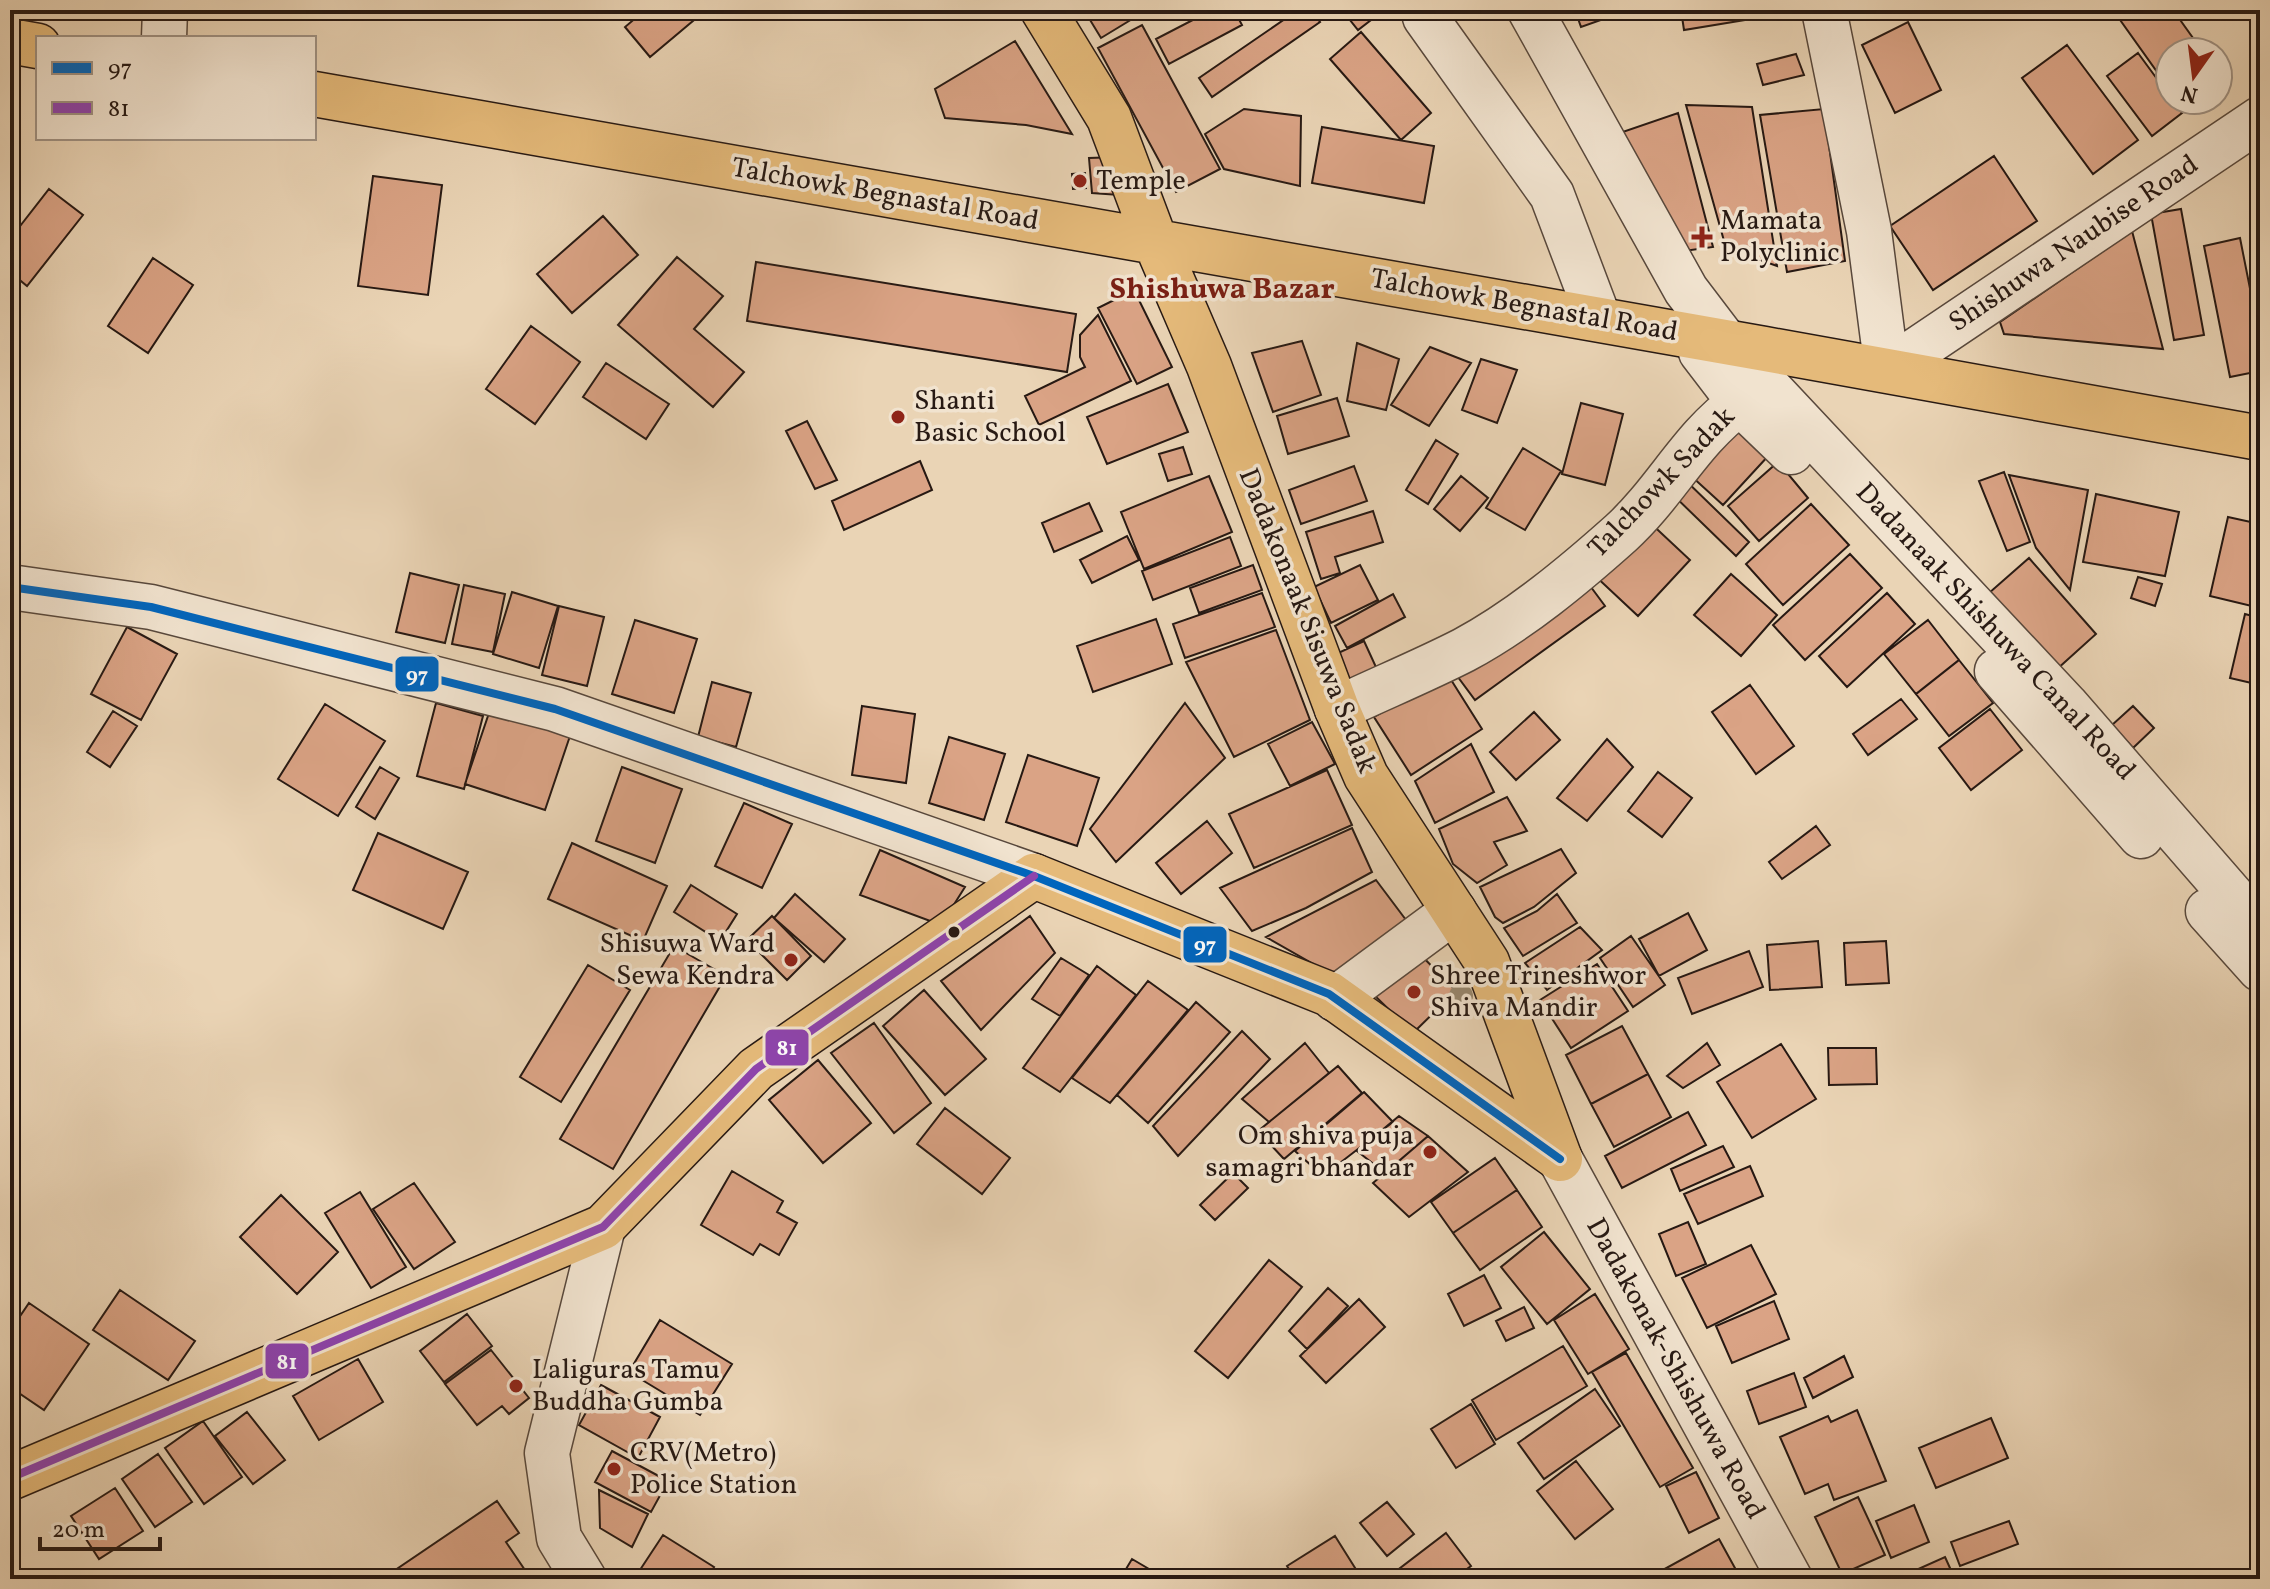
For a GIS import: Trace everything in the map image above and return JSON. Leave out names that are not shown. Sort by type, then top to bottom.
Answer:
[{"type":"main road","name":"Dadakonaak Sisuwa Sadak","points":[[1043,10],[1109,118],[1156,243],[1209,366],[1337,709],[1366,776],[1487,962],[1560,1159]]},
{"type":"main road","points":[[10,41],[36,46]]},
{"type":"main road","name":"Talchowk Begnastal Road","points":[[316,94],[1706,337],[2260,438]]},
{"type":"main road","points":[[10,1478],[603,1227],[756,1069],[1034,876],[1335,999],[1560,1159]]},
{"type":"street","points":[[164,36],[165,10]]},
{"type":"street","points":[[1530,10],[1686,290],[1706,337]]},
{"type":"street","points":[[1824,10],[1869,231],[1887,370]]},
{"type":"street","points":[[1425,17],[1552,195],[1599,319]]},
{"type":"street","name":"Shishuwa Naubise Road","points":[[1887,370],[2260,119]]},
{"type":"street","name":"Talchowk Sadak","points":[[1706,337],[1740,403],[1897,561],[2260,969]]},
{"type":"street","name":"Dadanaak Shishuwa Canal Road","points":[[1706,337],[2066,705],[2260,928]]},
{"type":"street","name":"Talchowk Sadak","points":[[1337,709],[1467,648],[1548,593],[1622,532],[1661,492],[1690,448],[1713,422],[1740,403]]},
{"type":"street","points":[[10,587],[151,607],[555,709],[1034,876]]},
{"type":"street","points":[[1335,999],[1454,911]]},
{"type":"street","name":"Dadakonak-Shishuwa Road","points":[[1560,1159],[1790,1579]]},
{"type":"street","points":[[584,1579],[559,1538],[547,1453],[603,1227]]},
{"type":"building","points":[[645,10],[706,10],[650,57],[625,27]]},
{"type":"building","points":[[1084,10],[1147,10],[1101,38]]},
{"type":"building","points":[[1212,10],[1234,10],[1242,25],[1169,64],[1156,39]]},
{"type":"building","points":[[1298,10],[1311,10],[1320,22],[1212,97],[1199,78]]},
{"type":"building","points":[[1342,10],[1384,10],[1358,30]]},
{"type":"building","points":[[1575,10],[1629,10],[1581,27]]},
{"type":"building","points":[[1681,10],[1799,10],[1800,11],[1684,30]]},
{"type":"building","points":[[2113,10],[2173,10],[2192,36],[2154,36],[2154,68]]},
{"type":"building","points":[[1908,22],[1941,90],[1895,113],[1862,45]]},
{"type":"building","points":[[1142,25],[1220,169],[1176,192],[1098,48]]},
{"type":"building","points":[[1361,32],[1431,113],[1401,140],[1330,59]]},
{"type":"building","points":[[1015,41],[1072,134],[1026,125],[945,118],[935,89]]},
{"type":"building","points":[[2067,45],[2138,140],[2093,174],[2022,78]]},
{"type":"building","points":[[2138,53],[2154,75],[2154,116],[2178,116],[2152,136],[2107,76]]},
{"type":"building","points":[[1796,54],[1804,75],[1763,85],[1757,64]]},
{"type":"building","points":[[1686,105],[1752,107],[1777,266],[1726,248]]},
{"type":"building","points":[[1244,109],[1301,116],[1300,186],[1224,169],[1205,134]]},
{"type":"building","points":[[1824,109],[1845,261],[1787,272],[1760,115]]},
{"type":"building","points":[[1678,113],[1713,247],[1684,251],[1608,137]]},
{"type":"building","points":[[1322,127],[1434,146],[1424,203],[1312,183]]},
{"type":"building","points":[[1994,156],[2037,221],[1933,290],[1890,226]]},
{"type":"building","points":[[1118,157],[1119,195],[1092,193],[1089,158]]},
{"type":"building","points":[[1085,173],[1086,188],[1073,189],[1072,174]]},
{"type":"building","points":[[373,176],[442,185],[428,295],[358,286]]},
{"type":"building","points":[[49,189],[83,215],[27,286],[10,272],[10,239]]},
{"type":"building","points":[[2181,209],[2204,335],[2174,340],[2151,214]]},
{"type":"building","points":[[603,216],[638,255],[572,313],[537,274]]},
{"type":"building","points":[[2132,231],[2163,349],[2004,334],[2000,322]]},
{"type":"building","points":[[2240,238],[2260,339],[2260,371],[2230,377],[2204,246]]},
{"type":"building","points":[[677,257],[723,296],[694,329],[744,372],[713,407],[618,325]]},
{"type":"building","points":[[153,258],[193,285],[148,353],[108,326]]},
{"type":"building","points":[[756,262],[1076,314],[1067,372],[747,321]]},
{"type":"building","points":[[1134,290],[1172,367],[1137,384],[1098,308]]},
{"type":"building","points":[[1098,315],[1131,381],[1039,425],[1025,396],[1085,367],[1080,357],[1080,335]]},
{"type":"building","points":[[531,326],[580,362],[535,424],[486,389]]},
{"type":"building","points":[[1302,341],[1321,395],[1273,412],[1252,353]]},
{"type":"building","points":[[1357,343],[1399,359],[1386,410],[1347,401]]},
{"type":"building","points":[[1430,347],[1471,363],[1429,426],[1391,405]]},
{"type":"building","points":[[1481,359],[1517,370],[1497,423],[1462,410]]},
{"type":"building","points":[[606,363],[669,404],[646,439],[583,397]]},
{"type":"building","points":[[1168,384],[1188,432],[1107,464],[1087,417]]},
{"type":"building","points":[[1337,398],[1349,436],[1288,454],[1277,416]]},
{"type":"building","points":[[1581,403],[1623,414],[1605,485],[1562,474]]},
{"type":"building","points":[[807,421],[837,480],[815,489],[786,431]]},
{"type":"building","points":[[1737,423],[1770,454],[1723,505],[1690,475]]},
{"type":"building","points":[[1436,440],[1458,454],[1428,504],[1406,490]]},
{"type":"building","points":[[1183,447],[1192,474],[1168,481],[1159,454]]},
{"type":"building","points":[[1523,448],[1561,471],[1525,530],[1486,508]]},
{"type":"building","points":[[920,461],[932,490],[844,530],[832,501]]},
{"type":"building","points":[[1778,462],[1808,498],[1759,541],[1728,506]]},
{"type":"building","points":[[1354,466],[1367,501],[1301,524],[1289,490]]},
{"type":"building","points":[[2004,472],[2030,542],[2007,551],[1979,481]]},
{"type":"building","points":[[1680,475],[1749,542],[1736,556],[1667,489]]},
{"type":"building","points":[[2009,475],[2088,490],[2070,590],[2036,548]]},
{"type":"building","points":[[1209,476],[1232,532],[1144,569],[1121,512]]},
{"type":"building","points":[[1461,476],[1488,498],[1460,531],[1434,509]]},
{"type":"building","points":[[2096,494],[2179,512],[2165,576],[2083,562]]},
{"type":"building","points":[[1089,503],[1102,531],[1054,552],[1042,523]]},
{"type":"building","points":[[1811,504],[1849,545],[1783,605],[1746,564]]},
{"type":"building","points":[[1373,511],[1383,542],[1335,557],[1340,573],[1321,579],[1306,532]]},
{"type":"building","points":[[1644,517],[1690,560],[1638,616],[1592,573]]},
{"type":"building","points":[[2228,517],[2260,524],[2260,608],[2210,596]]},
{"type":"building","points":[[1127,536],[1139,560],[1092,583],[1080,560]]},
{"type":"building","points":[[1230,537],[1241,566],[1153,600],[1142,571]]},
{"type":"building","points":[[1850,554],[1882,588],[1805,660],[1773,625]]},
{"type":"building","points":[[2029,558],[2096,634],[2056,670],[1989,593]]},
{"type":"building","points":[[1253,565],[1262,590],[1199,613],[1190,588]]},
{"type":"building","points":[[1360,565],[1378,600],[1331,623],[1314,587]]},
{"type":"building","points":[[410,573],[459,585],[445,643],[396,632]]},
{"type":"building","points":[[1731,574],[1777,615],[1741,656],[1694,615]]},
{"type":"building","points":[[1582,575],[1605,606],[1475,700],[1452,669]]},
{"type":"building","points":[[2138,577],[2162,584],[2155,606],[2131,598]]},
{"type":"building","points":[[464,585],[505,594],[493,652],[452,644]]},
{"type":"building","points":[[512,592],[558,606],[539,668],[493,654]]},
{"type":"building","points":[[1262,593],[1275,627],[1185,658],[1173,624]]},
{"type":"building","points":[[1887,593],[1915,624],[1847,687],[1819,656]]},
{"type":"building","points":[[1393,594],[1405,617],[1347,648],[1335,626]]},
{"type":"building","points":[[559,606],[604,617],[587,686],[542,675]]},
{"type":"building","points":[[2245,614],[2260,618],[2260,685],[2230,678]]},
{"type":"building","points":[[1156,619],[1172,664],[1093,692],[1077,646]]},
{"type":"building","points":[[635,620],[697,639],[674,713],[612,694]]},
{"type":"building","points":[[1928,620],[1959,660],[1916,694],[1884,654]]},
{"type":"building","points":[[127,627],[177,654],[141,720],[91,694]]},
{"type":"building","points":[[1276,630],[1310,720],[1234,757],[1186,662]]},
{"type":"building","points":[[1364,641],[1381,678],[1353,691],[1336,654]]},
{"type":"building","points":[[1959,660],[1993,703],[1949,736],[1916,694]]},
{"type":"building","points":[[1448,675],[1482,729],[1411,775],[1374,717]]},
{"type":"building","points":[[712,682],[751,693],[736,747],[698,737]]},
{"type":"building","points":[[1750,685],[1794,746],[1756,774],[1712,712]]},
{"type":"building","points":[[1901,699],[1917,719],[1868,755],[1853,734]]},
{"type":"building","points":[[436,703],[483,716],[464,789],[417,776]]},
{"type":"building","points":[[1185,703],[1225,758],[1116,862],[1090,829]]},
{"type":"building","points":[[325,704],[385,741],[338,816],[278,779]]},
{"type":"building","points":[[862,706],[915,714],[906,783],[852,775]]},
{"type":"building","points":[[2133,706],[2154,728],[2133,748],[2112,725]]},
{"type":"building","points":[[1990,709],[2022,750],[1971,790],[1939,748]]},
{"type":"building","points":[[490,710],[570,736],[545,810],[465,784]]},
{"type":"building","points":[[113,711],[137,726],[110,767],[87,752]]},
{"type":"building","points":[[1534,712],[1560,740],[1516,780],[1490,752]]},
{"type":"building","points":[[1312,722],[1335,764],[1290,786],[1268,744]]},
{"type":"building","points":[[949,737],[1005,754],[984,820],[929,803]]},
{"type":"building","points":[[1607,739],[1633,767],[1587,821],[1557,798]]},
{"type":"building","points":[[1471,744],[1494,792],[1435,823],[1415,781]]},
{"type":"building","points":[[1028,755],[1099,778],[1077,846],[1006,822]]},
{"type":"building","points":[[380,767],[399,778],[375,819],[356,807]]},
{"type":"building","points":[[622,767],[682,789],[655,863],[596,841]]},
{"type":"building","points":[[1327,770],[1352,825],[1254,868],[1229,814]]},
{"type":"building","points":[[1658,772],[1692,798],[1662,837],[1628,811]]},
{"type":"building","points":[[1507,797],[1527,831],[1494,842],[1507,865],[1477,883],[1453,864],[1439,829]]},
{"type":"building","points":[[744,803],[792,824],[762,888],[715,866]]},
{"type":"building","points":[[1207,821],[1232,853],[1181,894],[1156,863]]},
{"type":"building","points":[[1816,826],[1830,845],[1782,879],[1769,862]]},
{"type":"building","points":[[1352,828],[1372,872],[1306,908],[1252,931],[1220,888]]},
{"type":"building","points":[[378,833],[468,872],[443,929],[353,890]]},
{"type":"building","points":[[572,843],[667,886],[643,941],[548,899]]},
{"type":"building","points":[[1561,849],[1576,873],[1534,907],[1503,923],[1495,917],[1480,887]]},
{"type":"building","points":[[880,850],[965,887],[941,925],[860,895]]},
{"type":"building","points":[[1376,880],[1412,928],[1338,978],[1266,937]]},
{"type":"building","points":[[691,885],[737,914],[720,941],[674,912]]},
{"type":"building","points":[[795,894],[845,939],[824,962],[774,918]]},
{"type":"building","points":[[1557,894],[1577,923],[1523,956],[1504,928],[1537,911]]},
{"type":"building","points":[[1688,913],[1707,950],[1659,976],[1639,939]]},
{"type":"building","points":[[772,916],[811,956],[787,980],[747,940]]},
{"type":"building","points":[[1030,916],[1055,953],[981,1030],[941,981]]},
{"type":"building","points":[[1580,927],[1602,950],[1547,990],[1525,963]]},
{"type":"building","points":[[1631,936],[1665,985],[1633,1007],[1600,958]]},
{"type":"building","points":[[1818,941],[1822,987],[1770,990],[1767,945]]},
{"type":"building","points":[[1886,941],[1889,983],[1846,985],[1844,943]]},
{"type":"building","points":[[674,946],[726,976],[613,1169],[560,1139]]},
{"type":"building","name":"Shree Trineshwor Shiva Mandir","points":[[1415,949],[1456,991],[1413,1033],[1372,993]]},
{"type":"building","points":[[1749,951],[1763,987],[1692,1014],[1678,978]]},
{"type":"building","points":[[1061,958],[1089,975],[1060,1016],[1032,999]]},
{"type":"building","points":[[1597,964],[1628,1011],[1571,1048],[1540,1000]]},
{"type":"building","points":[[588,965],[630,990],[561,1102],[520,1077]]},
{"type":"building","points":[[1097,966],[1136,995],[1060,1092],[1023,1068]]},
{"type":"building","points":[[1148,981],[1188,1010],[1110,1103],[1072,1078]]},
{"type":"building","points":[[924,990],[986,1059],[945,1095],[883,1026]]},
{"type":"building","points":[[1196,1002],[1230,1032],[1148,1123],[1117,1095]]},
{"type":"building","points":[[874,1023],[931,1103],[894,1133],[831,1053]]},
{"type":"building","points":[[1622,1026],[1648,1074],[1591,1104],[1566,1055]]},
{"type":"building","points":[[1242,1031],[1270,1059],[1178,1156],[1153,1126]]},
{"type":"building","points":[[1305,1043],[1329,1073],[1269,1122],[1242,1099]]},
{"type":"building","points":[[1707,1043],[1720,1065],[1683,1088],[1667,1076]]},
{"type":"building","points":[[1781,1044],[1816,1099],[1752,1138],[1717,1082]]},
{"type":"building","points":[[1828,1048],[1876,1048],[1877,1084],[1829,1085]]},
{"type":"building","points":[[818,1060],[871,1123],[823,1163],[769,1100]]},
{"type":"building","points":[[1338,1066],[1362,1093],[1284,1159],[1258,1131]]},
{"type":"building","points":[[1648,1074],[1671,1117],[1614,1147],[1591,1104]]},
{"type":"building","points":[[1364,1092],[1393,1122],[1323,1176],[1295,1151]]},
{"type":"building","points":[[945,1108],[1010,1158],[982,1194],[917,1144]]},
{"type":"building","points":[[1688,1112],[1706,1145],[1622,1188],[1605,1156]]},
{"type":"building","points":[[1399,1116],[1428,1136],[1385,1173],[1357,1151]]},
{"type":"building","points":[[1428,1136],[1468,1172],[1409,1217],[1373,1183]]},
{"type":"building","points":[[1723,1146],[1734,1167],[1680,1191],[1671,1169]]},
{"type":"building","points":[[1495,1158],[1517,1190],[1453,1233],[1431,1202]]},
{"type":"building","points":[[1750,1166],[1763,1196],[1698,1224],[1684,1194]]},
{"type":"building","points":[[732,1171],[783,1201],[777,1212],[797,1223],[779,1255],[760,1244],[753,1255],[701,1225]]},
{"type":"building","points":[[1233,1173],[1248,1188],[1215,1220],[1200,1205]]},
{"type":"building","points":[[414,1183],[455,1242],[414,1269],[373,1209]]},
{"type":"building","points":[[1517,1190],[1542,1227],[1480,1270],[1453,1233]]},
{"type":"building","points":[[360,1192],[406,1267],[371,1288],[325,1213]]},
{"type":"building","points":[[281,1195],[338,1252],[297,1294],[240,1237]]},
{"type":"building","points":[[1688,1222],[1706,1264],[1676,1276],[1659,1234]]},
{"type":"building","points":[[1544,1232],[1590,1289],[1547,1324],[1501,1267]]},
{"type":"building","points":[[1751,1245],[1776,1294],[1707,1328],[1682,1278]]},
{"type":"building","points":[[1269,1260],[1302,1287],[1228,1378],[1195,1351]]},
{"type":"building","points":[[1484,1275],[1501,1308],[1464,1326],[1448,1294]]},
{"type":"building","points":[[1328,1288],[1348,1306],[1307,1349],[1289,1331]]},
{"type":"building","points":[[120,1290],[195,1341],[168,1380],[93,1330]]},
{"type":"building","points":[[1595,1294],[1629,1349],[1588,1374],[1554,1320]]},
{"type":"building","points":[[1359,1299],[1385,1327],[1326,1383],[1300,1356]]},
{"type":"building","points":[[1774,1301],[1789,1339],[1732,1363],[1716,1326]]},
{"type":"building","points":[[29,1303],[89,1344],[44,1410],[10,1387],[10,1331]]},
{"type":"building","points":[[1524,1307],[1534,1328],[1506,1341],[1496,1321]]},
{"type":"building","points":[[467,1314],[492,1346],[444,1382],[420,1351]]},
{"type":"building","points":[[660,1320],[732,1364],[700,1415],[629,1372]]},
{"type":"building","points":[[1563,1346],[1587,1386],[1496,1440],[1472,1400]]},
{"type":"building","points":[[491,1350],[529,1398],[509,1414],[502,1406],[477,1425],[445,1384]]},
{"type":"building","points":[[1626,1353],[1693,1468],[1660,1487],[1592,1372]]},
{"type":"building","points":[[1844,1356],[1853,1377],[1813,1398],[1804,1378]]},
{"type":"building","points":[[358,1359],[383,1402],[319,1440],[293,1396]]},
{"type":"building","points":[[1794,1373],[1806,1407],[1759,1424],[1747,1391]]},
{"type":"building","points":[[601,1385],[660,1417],[638,1458],[579,1425]]},
{"type":"building","points":[[1595,1389],[1620,1426],[1544,1479],[1518,1443]]},
{"type":"building","points":[[1471,1404],[1495,1444],[1456,1468],[1431,1429]]},
{"type":"building","points":[[1857,1410],[1886,1481],[1834,1500],[1828,1484],[1805,1494],[1780,1437],[1828,1416],[1831,1422]]},
{"type":"building","points":[[247,1412],[285,1460],[253,1484],[215,1436]]},
{"type":"building","points":[[1991,1418],[2008,1458],[1936,1488],[1919,1448]]},
{"type":"building","points":[[203,1421],[242,1477],[204,1504],[165,1448]]},
{"type":"building","points":[[612,1451],[668,1481],[651,1512],[595,1482]]},
{"type":"building","points":[[158,1454],[192,1502],[155,1527],[122,1479]]},
{"type":"building","points":[[1576,1461],[1613,1509],[1575,1539],[1537,1491]]},
{"type":"building","points":[[1696,1472],[1719,1518],[1689,1533],[1666,1486]]},
{"type":"building","points":[[115,1488],[143,1531],[99,1559],[71,1516]]},
{"type":"building","points":[[599,1490],[648,1514],[632,1547],[600,1528]]},
{"type":"building","points":[[1858,1497],[1885,1555],[1842,1574],[1815,1517]]},
{"type":"building","points":[[497,1501],[519,1533],[506,1542],[531,1579],[382,1579]]},
{"type":"building","points":[[1387,1502],[1414,1534],[1387,1556],[1360,1523]]},
{"type":"building","points":[[1914,1505],[1929,1542],[1891,1558],[1876,1521]]},
{"type":"building","points":[[2009,1521],[2018,1544],[1960,1566],[1951,1542]]},
{"type":"building","points":[[1446,1533],[1471,1566],[1453,1579],[1401,1579],[1395,1572]]},
{"type":"building","points":[[663,1535],[714,1567],[706,1579],[634,1579]]},
{"type":"building","points":[[1335,1536],[1362,1579],[1295,1579],[1287,1566]]},
{"type":"building","points":[[1719,1539],[1741,1579],[1651,1579],[1650,1577]]},
{"type":"building","points":[[1945,1557],[1955,1579],[1896,1579]]},
{"type":"building","points":[[1132,1559],[1166,1579],[1120,1579]]},
{"type":"transit line","name":"97","points":[[10,587],[151,607],[555,709],[1034,876],[1329,994],[1560,1159]]},
{"type":"transit line","name":"81","points":[[10,1478],[603,1227],[756,1069],[1034,876]]},
{"type":"place","name":"Temple","points":[[1080,181]]},
{"type":"place","name":"Mamata Polyclinic","points":[[1702,237]]},
{"type":"place","name":"Shanti Basic School","points":[[898,417]]},
{"type":"place","name":"Shisuwa Ward Sewa Kendra","points":[[791,960]]},
{"type":"place","name":"Shree Trineshwor Shiva Mandir","points":[[1414,992]]},
{"type":"place","name":"Om shiva puja samagri bhandar","points":[[1430,1152]]},
{"type":"place","name":"Laliguras Tamu Buddha Gumba","points":[[516,1386]]},
{"type":"place","name":"CRV(Metro) Police Station","points":[[614,1469]]},
{"type":"district","name":"Shishuwa Bazar","points":[[1222,290]]}]
